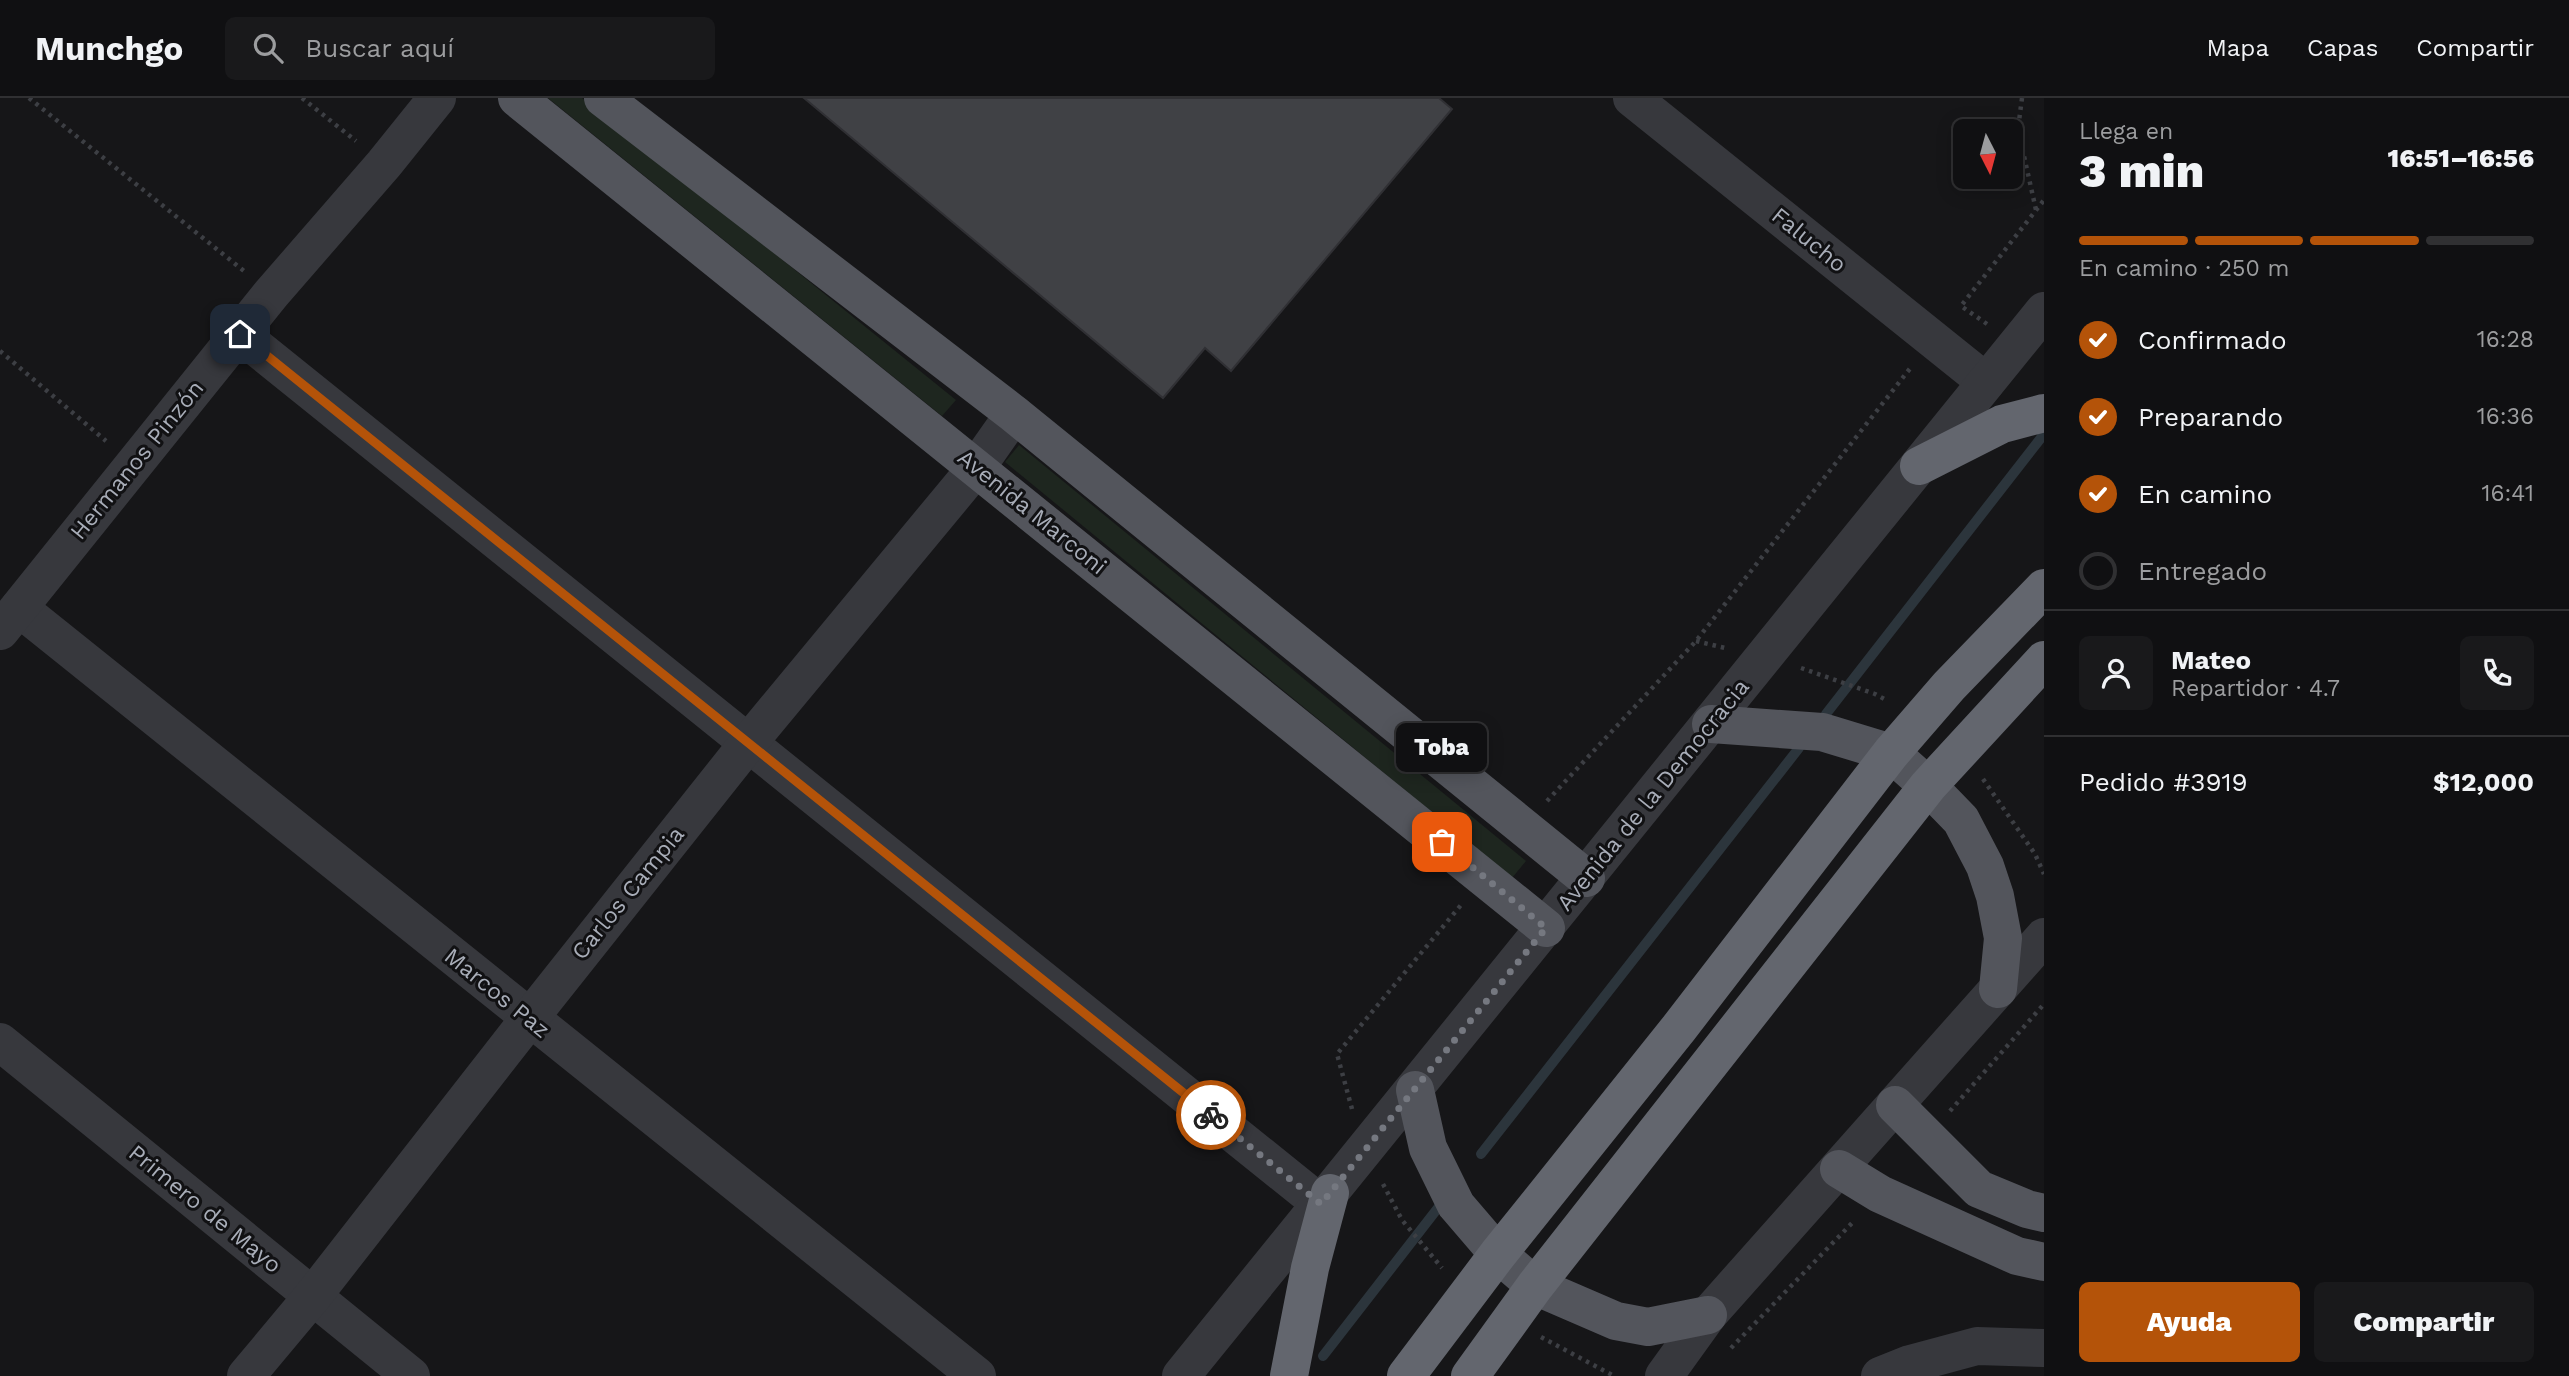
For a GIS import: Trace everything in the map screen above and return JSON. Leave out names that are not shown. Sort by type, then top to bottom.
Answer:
[{"type":"highway","points":[[1919,466],[2002,424],[2044,413]]},
{"type":"highway","points":[[1406,1376],[1498,1254],[1679,1028],[1891,753],[1949,686],[2044,588]]},
{"type":"highway","points":[[1470,1376],[1535,1286],[1928,786],[2044,660]]},
{"type":"highway","points":[[1289,1376],[1326,1199]]},
{"type":"main road","name":"Avenida Marconi","points":[[517,98],[1546,928]]},
{"type":"main road","points":[[603,98],[1014,414],[1586,878]]},
{"type":"main road","points":[[1711,724],[1822,732],[1891,753],[1928,786],[1961,820],[1985,866],[1995,896],[2003,938],[1998,989]]},
{"type":"main road","points":[[1415,1090],[1428,1148],[1456,1205],[1498,1254],[1535,1286],[1616,1321],[1648,1327],[1708,1315]]},
{"type":"main road","points":[[1895,1105],[1979,1189],[2044,1213]]},
{"type":"main road","points":[[1839,1169],[1880,1194],[2017,1256],[2044,1262]]},
{"type":"street","name":"Hermanos Pinzón","points":[[9,620],[271,293],[384,164],[437,98]]},
{"type":"street","name":"Falucho","points":[[1632,98],[1986,382]]},
{"type":"street","name":"Avenida de la Democracia","points":[[1181,1376],[2044,311]]},
{"type":"street","points":[[240,334],[1326,1199]]},
{"type":"street","name":"Carlos Campia","points":[[246,1376],[312,1297],[529,1018],[749,742],[976,468],[1014,414]]},
{"type":"street","name":"Marcos Paz","points":[[9,620],[529,1018],[977,1376]]},
{"type":"street","points":[[1664,1376],[1708,1315],[2044,937]]},
{"type":"street","name":"Primero de Mayo","points":[[0,1042],[411,1376]]},
{"type":"street","points":[[1880,1376],[1910,1364],[1977,1346],[2044,1348]]},
{"type":"path","points":[[29,98],[271,293]]},
{"type":"path","points":[[302,98],[384,164]]},
{"type":"path","points":[[2022,98],[2018,129],[2036,209]]},
{"type":"path","points":[[1523,827],[1696,641],[2044,200]]},
{"type":"path","points":[[1961,306],[2016,345]]},
{"type":"path","points":[[0,351],[133,463]]},
{"type":"path","points":[[1365,1151],[1337,1054],[1484,876]]},
{"type":"shaded area","points":[[548,98],[582,98],[956,400],[942,416]]},
{"type":"shaded area","points":[[1019,445],[1526,861],[1512,878],[1005,462]]},
{"type":"building","points":[[804,98],[1439,98],[1452,109],[1231,371],[1205,348],[1163,398]]},
{"type":"waterway","points":[[1826,714],[2044,434]]},
{"type":"waterway","points":[[1481,1154],[1799,748]]},
{"type":"waterway","points":[[1323,1356],[1441,1204]]},
{"type":"way so far","points":[[1211,1115],[1321,1204],[1546,928],[1442,842]]},
{"type":"place","name":"Toba","points":[[1442,842]]},
{"type":"route","points":[[240,334],[1211,1115]]}]
